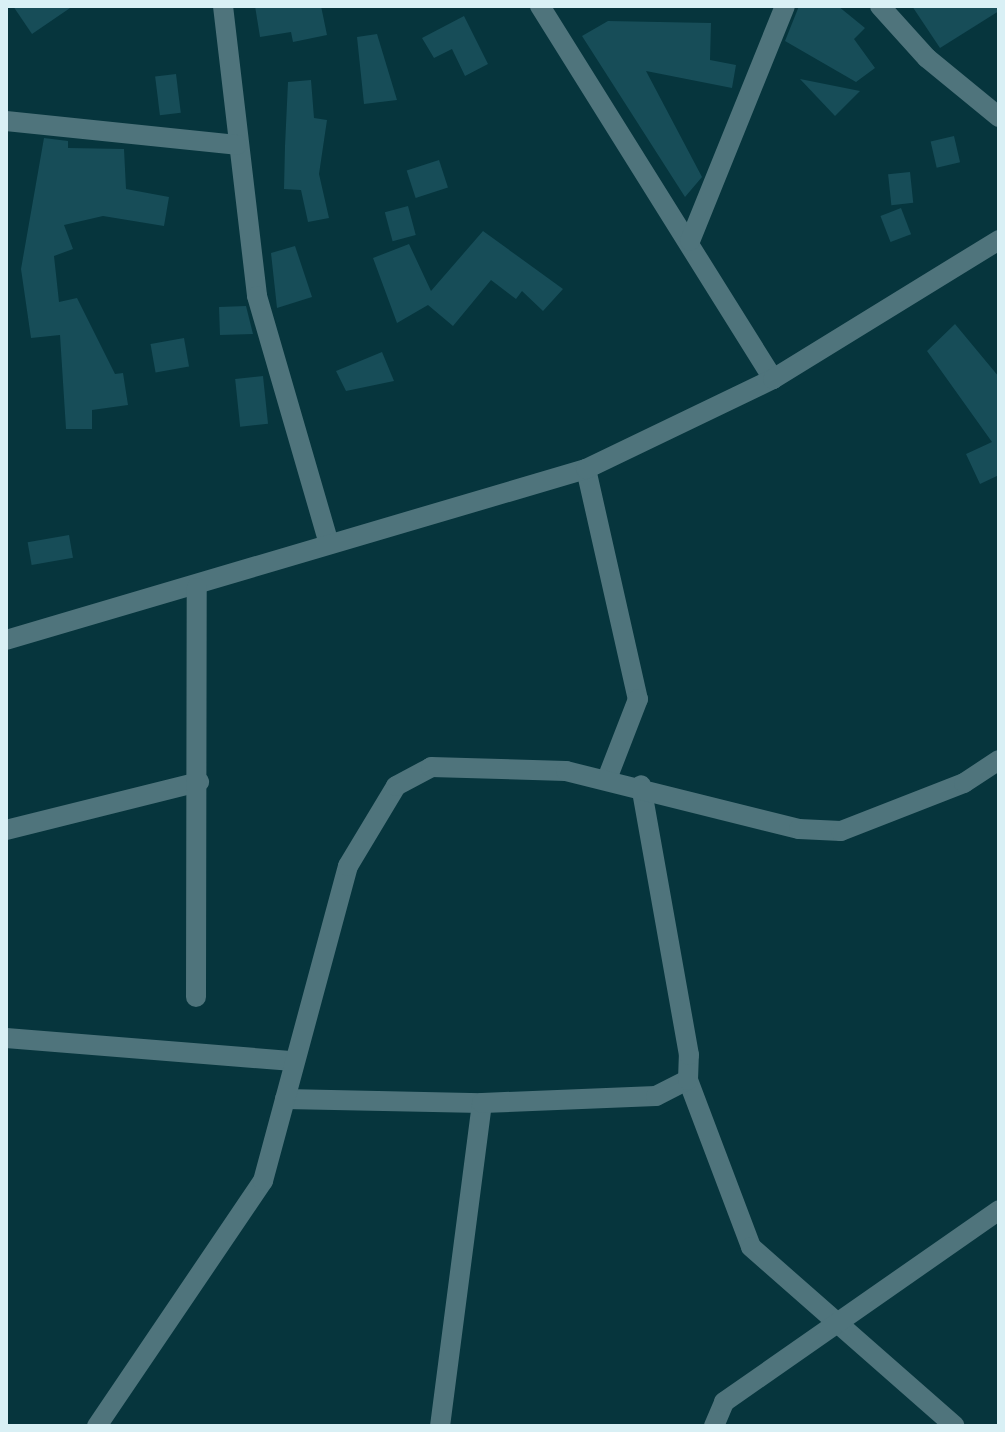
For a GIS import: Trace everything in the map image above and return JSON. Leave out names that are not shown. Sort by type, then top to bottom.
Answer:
[{"type":"street","points":[[223,6],[257,296],[328,541]]},
{"type":"street","points":[[540,6],[690,241],[773,379]]},
{"type":"street","points":[[690,241],[785,6]]},
{"type":"street","points":[[880,6],[927,58],[999,117]]},
{"type":"street","points":[[6,121],[237,145]]},
{"type":"street","points":[[6,640],[197,588],[328,541],[586,469],[773,379],[999,240]]},
{"type":"street","points":[[586,469],[638,699],[607,779]]},
{"type":"street","points":[[196,997],[199,782],[197,588]]},
{"type":"street","points":[[97,1426],[165,1317],[242,1221],[263,1181],[348,866],[396,786],[431,767],[607,779],[641,785],[799,829],[841,831],[964,783],[999,760]]},
{"type":"street","points":[[6,830],[199,782]]},
{"type":"street","points":[[641,785],[689,1055],[688,1080],[751,1247],[955,1426]]},
{"type":"street","points":[[6,1038],[293,1061]]},
{"type":"street","points":[[285,1099],[482,1103],[656,1096],[688,1080]]},
{"type":"street","points":[[440,1426],[482,1103]]},
{"type":"street","points":[[714,1426],[724,1402],[839,1327],[999,1210]]},
{"type":"building","points":[[13,6],[73,6],[32,34]]},
{"type":"building","points":[[255,6],[321,6],[327,35],[293,42],[291,32],[260,37]]},
{"type":"building","points":[[799,6],[838,6],[865,28],[854,39],[875,68],[856,82],[785,41]]},
{"type":"building","points":[[912,6],[999,6],[999,11],[940,48]]},
{"type":"building","points":[[464,16],[488,64],[465,76],[452,49],[434,58],[422,38]]},
{"type":"building","points":[[608,21],[711,23],[710,60],[736,65],[732,88],[646,71],[702,177],[685,197],[582,36]]},
{"type":"building","points":[[377,34],[397,100],[364,104],[357,37]]},
{"type":"building","points":[[176,74],[181,113],[160,115],[155,77]]},
{"type":"building","points":[[800,79],[860,91],[835,116]]},
{"type":"building","points":[[311,80],[314,118],[327,120],[319,174],[329,218],[308,222],[301,190],[284,189],[288,82]]},
{"type":"building","points":[[954,136],[960,162],[937,168],[931,141]]},
{"type":"building","points":[[44,138],[68,141],[68,148],[124,149],[126,189],[169,197],[164,226],[103,216],[64,225],[73,249],[54,256],[59,302],[77,298],[115,374],[123,373],[128,405],[92,410],[92,429],[66,429],[60,335],[31,338],[21,269]]},
{"type":"building","points":[[439,160],[448,188],[416,198],[407,171]]},
{"type":"building","points":[[910,172],[913,203],[891,205],[888,174]]},
{"type":"building","points":[[408,206],[416,235],[393,241],[385,212]]},
{"type":"building","points":[[901,208],[911,234],[890,242],[880,216]]},
{"type":"building","points":[[483,231],[563,289],[543,311],[522,291],[516,299],[491,280],[453,326],[428,305],[397,323],[373,258],[409,244],[431,291]]},
{"type":"building","points":[[295,246],[312,297],[277,308],[271,253]]},
{"type":"building","points":[[246,306],[253,334],[220,335],[219,307]]},
{"type":"building","points":[[955,324],[999,377],[999,475],[980,484],[966,454],[992,442],[927,351]]},
{"type":"building","points":[[184,338],[189,367],[156,372],[151,344]]},
{"type":"building","points":[[382,352],[394,381],[346,391],[336,371]]},
{"type":"building","points":[[263,376],[268,424],[240,427],[235,379]]},
{"type":"building","points":[[69,535],[73,558],[32,565],[28,542]]}]
